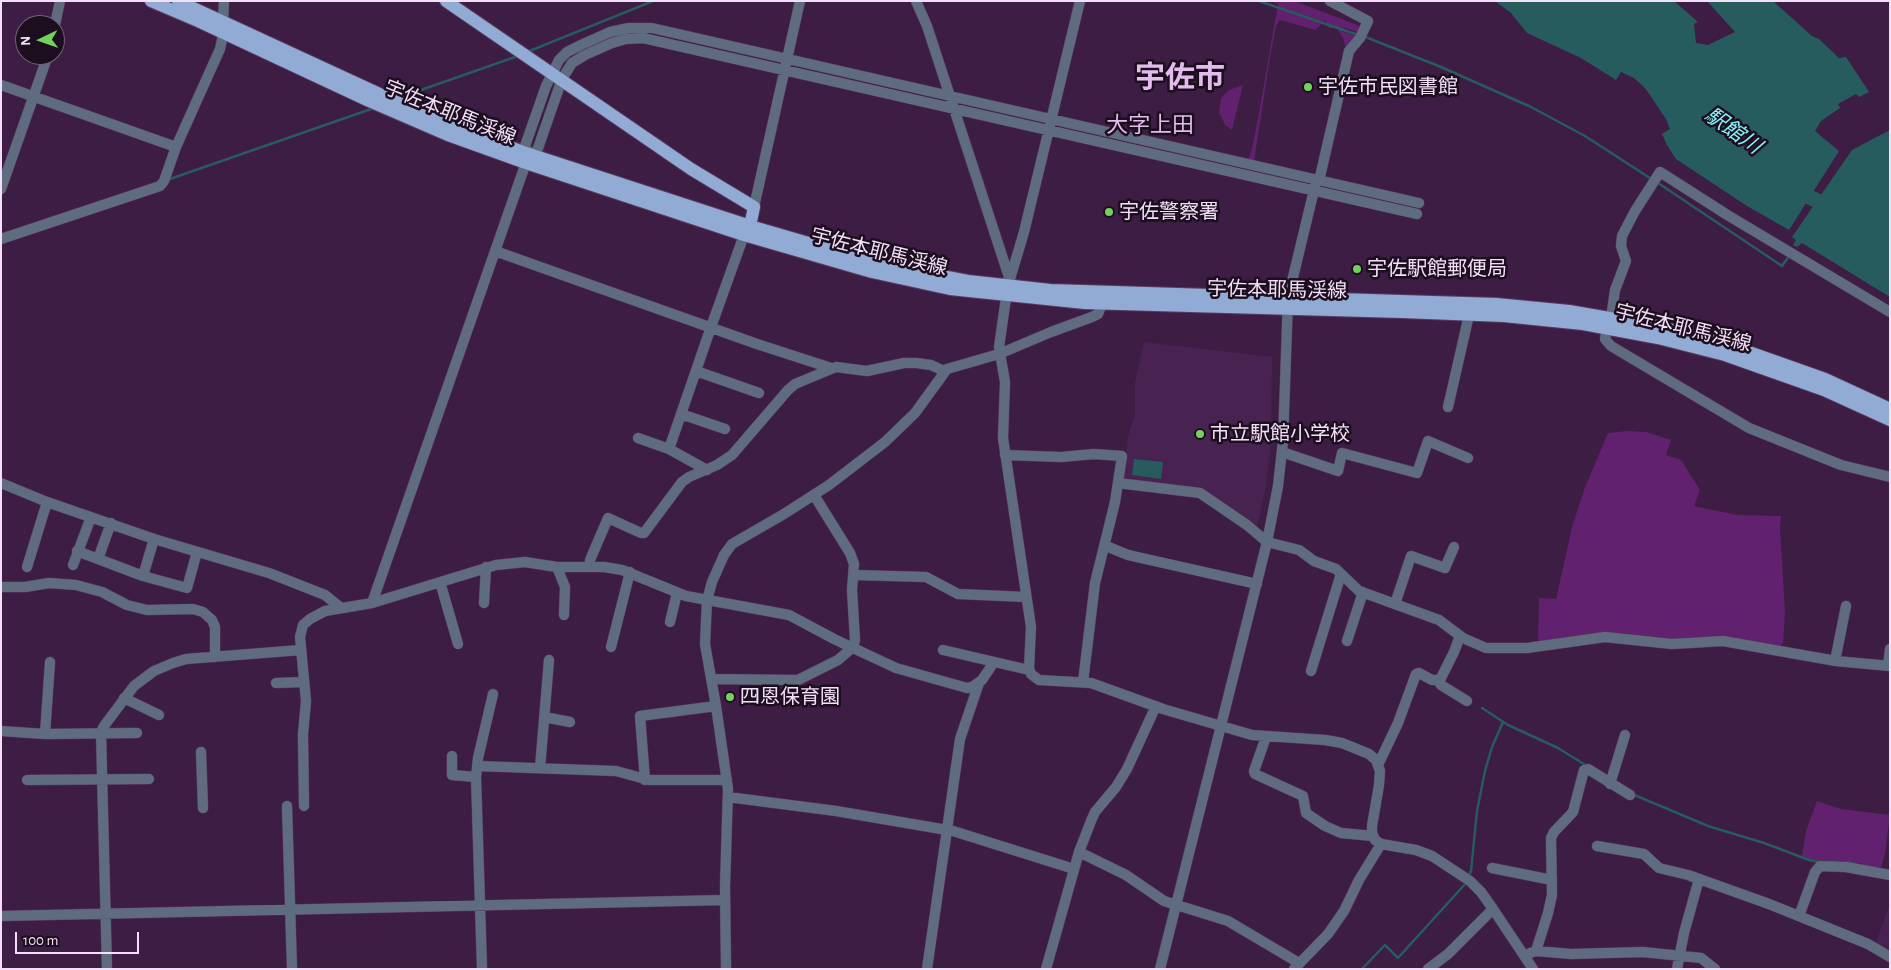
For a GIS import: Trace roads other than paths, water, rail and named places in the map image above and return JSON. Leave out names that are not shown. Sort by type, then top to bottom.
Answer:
[{"type":"main road","name":"宇佐本耶馬渓線","points":[[151,1],[223,27],[527,158]]},
{"type":"main road","name":"宇佐本耶馬渓線","points":[[178,1],[223,27],[416,122],[747,230],[851,267],[888,276],[950,289],[1008,288],[1609,323],[1684,333],[1749,351],[1825,379],[1890,408]]},
{"type":"main road","points":[[446,1],[691,169],[754,207],[747,230]]},
{"type":"main road","name":"宇佐本耶馬渓線","points":[[1008,288],[1102,304],[1496,304],[1569,311],[1741,360],[1824,390],[1890,420]]},
{"type":"street","points":[[56,15],[60,1]]},
{"type":"street","points":[[1,239],[160,186],[164,181],[176,147],[220,49],[224,1]]},
{"type":"street","points":[[754,207],[800,1]]},
{"type":"street","points":[[916,1],[925,20],[954,108],[1008,288]]},
{"type":"street","points":[[1080,1],[1024,232],[1008,288],[1000,329],[999,354],[1005,382],[1003,432],[1005,455],[1032,632],[1030,670],[1032,676],[1039,680],[1083,682],[1243,732],[1342,743],[1369,754],[1378,766]]},
{"type":"street","points":[[1160,969],[1257,584],[1278,486],[1282,452],[1288,303],[1349,52],[1360,38],[1368,21],[1330,1]]},
{"type":"street","points":[[372,603],[527,158],[536,151],[557,76],[584,55],[620,41],[637,38],[655,40],[950,96],[1049,124]]},
{"type":"street","points":[[785,64],[954,108],[1049,124],[1317,184],[1418,209]]},
{"type":"street","points":[[1,189],[45,65]]},
{"type":"street","points":[[1,86],[176,147]]},
{"type":"street","points":[[1890,312],[1729,216],[1660,172],[1635,211],[1622,236],[1622,246],[1626,261],[1615,290],[1605,339],[1611,346],[1741,424],[1767,437],[1833,462],[1890,477]]},
{"type":"street","points":[[669,449],[710,327],[747,230]]},
{"type":"street","points":[[495,251],[831,368]]},
{"type":"street","points":[[726,969],[727,780],[705,644],[707,600],[724,555],[732,544],[814,494],[855,466],[885,442],[915,413],[944,371],[954,366],[999,354],[1050,332],[1092,317],[1098,314],[1102,304]]},
{"type":"street","points":[[1448,407],[1469,315]]},
{"type":"street","points":[[591,567],[590,560],[608,518],[643,533],[682,482],[732,455],[794,384],[831,368],[839,367],[868,371],[898,364],[916,363],[930,365],[944,371]]},
{"type":"street","points":[[696,371],[759,393]]},
{"type":"street","points":[[681,414],[725,428]]},
{"type":"street","points":[[638,438],[669,449],[707,470]]},
{"type":"street","points":[[1282,452],[1338,471],[1342,453],[1417,473],[1428,441],[1468,458]]},
{"type":"street","points":[[1005,455],[1061,457],[1094,454],[1122,456],[1106,546],[1094,592],[1083,682]]},
{"type":"street","points":[[1,483],[47,502],[154,539],[240,563],[319,593],[341,608]]},
{"type":"street","points":[[1118,483],[1200,493],[1267,542],[1299,550],[1314,561],[1336,569],[1356,590],[1439,620],[1460,636],[1479,646],[1527,648],[1605,637],[1672,644],[1715,640],[1733,641],[1835,661],[1889,666],[1890,649]]},
{"type":"street","points":[[710,679],[798,680],[838,660],[852,648],[855,640],[852,590],[854,564],[852,557],[814,494]]},
{"type":"street","points":[[27,567],[47,502]]},
{"type":"street","points":[[73,564],[91,517]]},
{"type":"street","points":[[98,559],[111,523]]},
{"type":"street","points":[[143,576],[154,539]]},
{"type":"street","points":[[1106,546],[1128,555],[1257,584]]},
{"type":"street","points":[[1395,604],[1410,556],[1445,568],[1454,547]]},
{"type":"street","points":[[77,551],[143,576],[187,588],[197,552]]},
{"type":"street","points":[[304,806],[303,734],[306,701],[301,633],[306,622],[325,611],[372,603],[486,567],[519,562],[557,567],[612,568],[630,572],[677,593],[784,614],[896,668],[967,688],[979,683],[994,662]]},
{"type":"street","points":[[484,602],[486,567]]},
{"type":"street","points":[[557,567],[565,587],[564,615]]},
{"type":"street","points":[[611,647],[630,572]]},
{"type":"street","points":[[1311,671],[1341,574]]},
{"type":"street","points":[[854,575],[926,577],[958,594],[1026,597]]},
{"type":"street","points":[[440,582],[458,644]]},
{"type":"street","points":[[1,587],[25,587],[49,583],[76,585],[95,590],[120,603],[147,610],[193,609],[203,612],[212,620],[214,627],[215,657]]},
{"type":"street","points":[[1347,641],[1363,592]]},
{"type":"street","points":[[670,622],[677,593]]},
{"type":"street","points":[[1835,661],[1846,606]]},
{"type":"street","points":[[1438,681],[1442,678],[1460,636]]},
{"type":"street","points":[[107,969],[102,781],[102,734],[104,726],[134,686],[161,668],[186,659],[301,650]]},
{"type":"street","points":[[943,650],[1030,670]]},
{"type":"street","points":[[540,768],[549,660]]},
{"type":"street","points":[[45,734],[50,662]]},
{"type":"street","points":[[1467,701],[1441,685],[1438,681],[1419,673],[1416,674],[1398,723],[1378,766],[1379,785],[1372,826],[1373,836],[1381,844],[1416,850],[1439,860],[1470,881],[1481,892],[1533,969]]},
{"type":"street","points":[[276,683],[304,682]]},
{"type":"street","points":[[927,969],[960,738],[979,683]]},
{"type":"street","points":[[482,969],[476,776],[493,694]]},
{"type":"street","points":[[124,698],[159,716]]},
{"type":"street","points":[[645,780],[640,716],[716,706]]},
{"type":"street","points":[[1046,969],[1079,852],[1092,817],[1123,775],[1156,706]]},
{"type":"street","points":[[544,717],[570,722]]},
{"type":"street","points":[[1,731],[45,734],[137,732]]},
{"type":"street","points":[[1610,784],[1625,735]]},
{"type":"street","points":[[1266,736],[1254,771],[1255,774],[1303,796],[1306,813],[1330,829],[1373,836]]},
{"type":"street","points":[[201,752],[203,808]]},
{"type":"street","points":[[452,756],[452,775],[476,776]]},
{"type":"street","points":[[477,766],[616,771],[631,774],[645,780],[727,780]]},
{"type":"street","points":[[1536,951],[1551,903],[1552,835],[1573,812],[1584,770],[1588,769],[1630,795]]},
{"type":"street","points":[[27,780],[102,781],[149,779]]},
{"type":"street","points":[[728,797],[836,811],[947,830],[1074,869]]},
{"type":"street","points":[[287,806],[292,969]]},
{"type":"street","points":[[1079,852],[1126,875],[1164,901],[1228,921],[1296,966],[1328,934],[1344,911],[1359,880],[1381,844]]},
{"type":"street","points":[[1597,846],[1644,854],[1659,868],[1699,879],[1799,916],[1868,944],[1890,957]]},
{"type":"street","points":[[1799,916],[1815,872],[1820,866],[1846,867],[1890,875]]},
{"type":"street","points":[[1492,868],[1552,880]]},
{"type":"street","points":[[1678,969],[1679,956],[1699,879]]},
{"type":"street","points":[[1,916],[725,900]]},
{"type":"street","points":[[1428,969],[1448,954],[1493,909]]},
{"type":"street","points":[[1525,956],[1536,951],[1571,954],[1629,952],[1701,958],[1715,969]]},
{"type":"water","points":[[1495,1],[1674,1],[1698,22],[1694,24],[1696,43],[1708,45],[1735,32],[1705,1],[1773,1],[1839,58],[1846,57],[1869,92],[1859,97],[1856,94],[1838,104],[1840,108],[1821,121],[1815,131],[1839,151],[1789,230],[1747,206],[1676,159],[1662,134],[1670,129],[1666,119],[1645,88],[1634,78],[1621,72],[1616,80],[1581,58],[1527,33],[1511,13]]},
{"type":"water","points":[[1890,130],[1890,297],[1802,243],[1797,247],[1793,245],[1796,240],[1792,237],[1852,150]]},
{"type":"water","points":[[1134,459],[1163,462],[1161,479],[1132,475]]},
{"type":"waterway","points":[[527,52],[653,1]]},
{"type":"waterway","points":[[1259,1],[1358,35]]},
{"type":"waterway","points":[[1363,36],[1441,67],[1531,107],[1585,136],[1653,180]]},
{"type":"waterway","points":[[398,98],[518,56]]},
{"type":"waterway","points":[[167,180],[374,108]]},
{"type":"waterway","points":[[1658,183],[1782,266],[1789,256]]},
{"type":"waterway","name":"駅館川","points":[[1792,189],[1835,209]]},
{"type":"waterway","points":[[1482,708],[1508,725],[1558,748],[1587,766]]},
{"type":"waterway","points":[[1468,878],[1471,871],[1477,811],[1485,771],[1492,747],[1503,722]]},
{"type":"waterway","points":[[1632,794],[1708,826],[1820,862]]},
{"type":"waterway","points":[[1825,862],[1837,862]]},
{"type":"waterway","points":[[1847,862],[1869,867]]},
{"type":"waterway","points":[[1362,969],[1385,945],[1398,958],[1466,883]]},
{"type":"place","name":"宇佐市民図書館","points":[[1308,87]]},
{"type":"place","name":"宇佐警察署","points":[[1109,212]]},
{"type":"place","name":"宇佐駅館郵便局","points":[[1357,269]]},
{"type":"place","name":"市立駅館小学校","points":[[1200,434]]},
{"type":"place","name":"四恩保育園","points":[[730,697]]},
{"type":"district","name":"宇佐市","points":[[1180,78]]},
{"type":"district","name":"大字上田","points":[[1150,125]]}]
